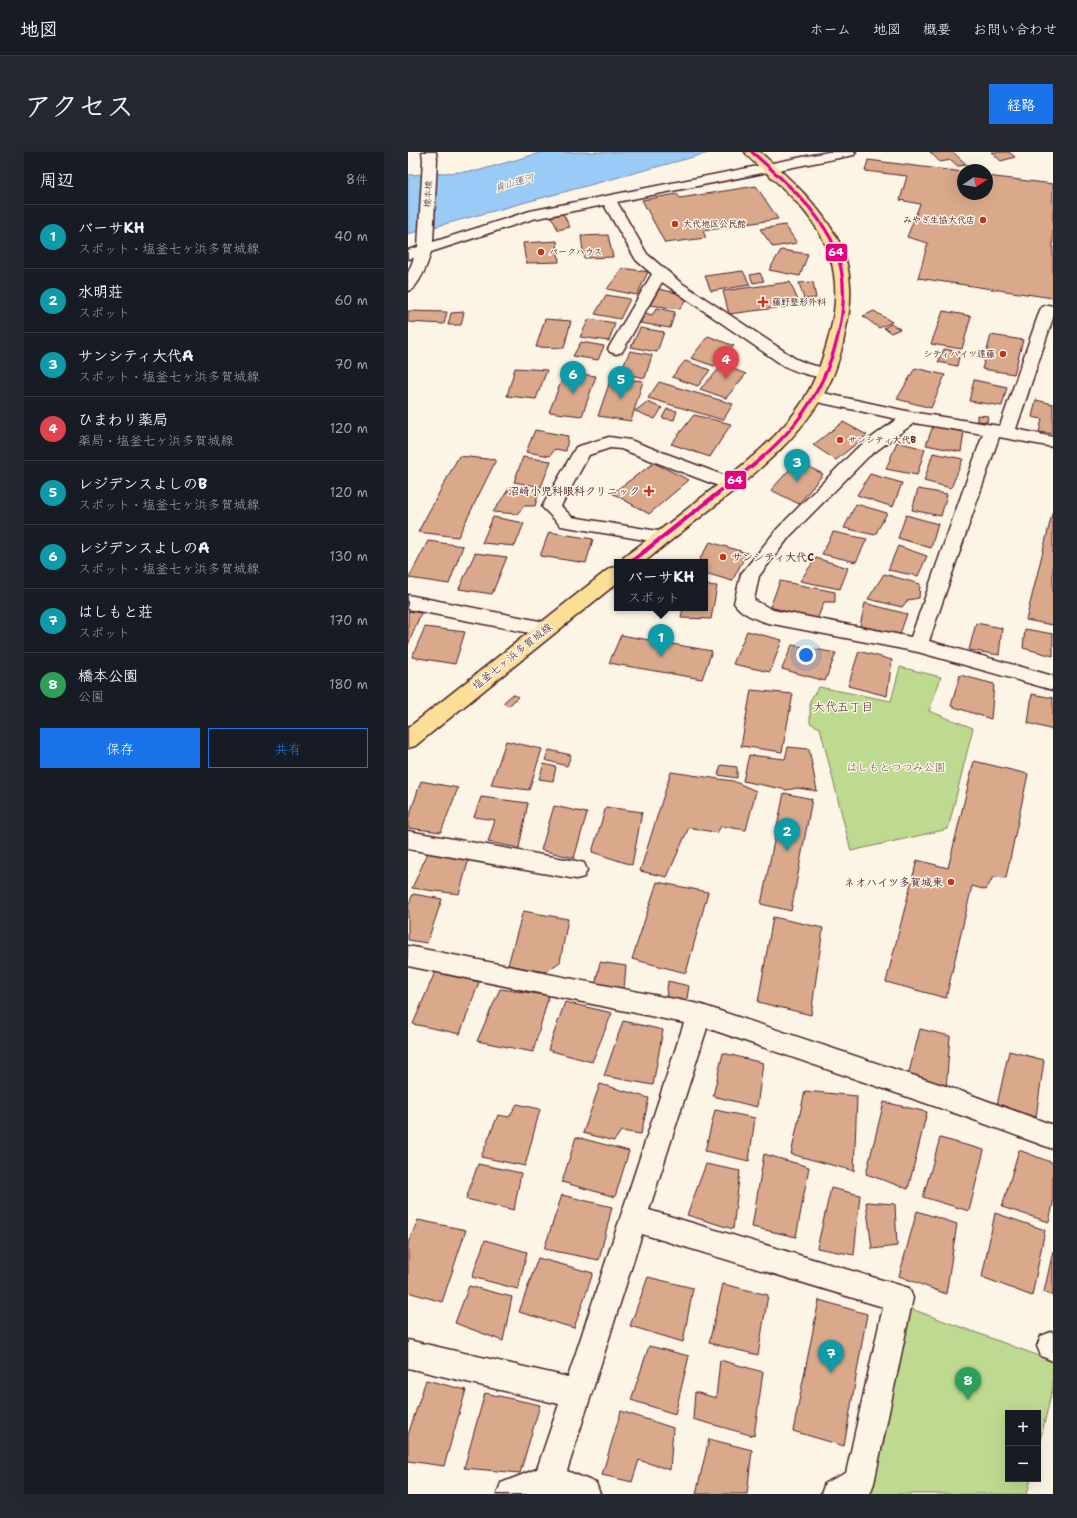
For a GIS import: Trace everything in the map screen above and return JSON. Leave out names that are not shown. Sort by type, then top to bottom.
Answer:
[{"type":"main road","points":[[635,559],[773,449],[789,432],[814,396],[826,373],[837,342],[842,311],[842,277],[838,257],[832,240],[811,210],[770,168],[752,152]]},
{"type":"main road","name":"塩釜七ヶ浜多賀城線","points":[[408,740],[614,575]]},
{"type":"street","points":[[408,255],[530,215],[849,152]]},
{"type":"street","name":"橋本橋","points":[[408,286],[417,271],[425,249],[430,156]]},
{"type":"street","points":[[608,199],[641,257],[660,273],[771,348],[783,359],[801,368],[826,373]]},
{"type":"street","points":[[616,349],[660,273]]},
{"type":"street","points":[[918,645],[1048,310],[1053,311]]},
{"type":"street","points":[[814,396],[911,417],[1053,442]]},
{"type":"street","points":[[911,417],[862,453],[784,532],[750,574],[744,603],[768,616],[918,645],[1053,683]]},
{"type":"street","points":[[663,537],[567,522],[551,507],[582,452],[609,442],[624,444],[730,484]]},
{"type":"street","points":[[408,602],[545,629]]},
{"type":"street","points":[[408,840],[576,870]]},
{"type":"street","points":[[408,956],[699,1016],[966,1104],[1053,1137]]},
{"type":"street","points":[[549,1479],[699,1016]]},
{"type":"street","points":[[633,1218],[899,1298],[859,1483],[836,1494]]},
{"type":"street","points":[[408,1354],[576,1393]]},
{"type":"street","points":[[512,1494],[549,1479],[585,1494]]},
{"type":"green space","name":"はしもとつつみ公園","points":[[900,667],[941,677],[929,711],[973,728],[948,829],[851,851],[820,728],[810,723],[810,700],[819,687],[891,701]]},
{"type":"green space","points":[[906,1307],[1053,1361],[1053,1387],[1041,1437],[1041,1410],[1005,1410],[1005,1482],[1030,1482],[1027,1494],[860,1494]]},
{"type":"water","name":"貞山運河","points":[[543,152],[712,152],[408,234],[408,175],[477,171]]},
{"type":"building","points":[[930,152],[953,152],[966,164],[957,165],[951,160],[940,162]]},
{"type":"building","points":[[991,152],[1009,152],[1015,157],[1001,161]]},
{"type":"building","name":"みやぎ生協大代店","points":[[868,160],[957,171],[957,200],[993,200],[993,177],[1053,184],[1053,298],[918,278],[928,243],[907,237],[920,204],[900,200],[907,176],[865,171]]},
{"type":"building","points":[[756,186],[778,219],[703,231],[706,238],[665,243],[642,200],[677,194],[680,198]]},
{"type":"building","points":[[563,214],[570,227],[558,230],[551,216]]},
{"type":"building","points":[[785,225],[797,243],[773,247],[760,229]]},
{"type":"building","points":[[608,235],[613,257],[584,258],[581,236]]},
{"type":"building","name":"パークハウス","points":[[557,241],[559,262],[526,263],[523,243]]},
{"type":"building","points":[[781,250],[808,254],[800,276],[769,270]]},
{"type":"building","points":[[623,268],[648,272],[637,295],[607,289]]},
{"type":"building","points":[[743,271],[750,285],[711,291],[705,276]]},
{"type":"building","points":[[760,273],[764,281],[753,283],[750,275]]},
{"type":"building","points":[[790,282],[800,305],[729,314],[723,291]]},
{"type":"building","points":[[813,282],[816,298],[804,299],[799,283]]},
{"type":"building","points":[[659,289],[681,294],[686,299],[680,309],[650,305]]},
{"type":"building","points":[[606,295],[630,299],[620,319],[595,314]]},
{"type":"building","points":[[657,308],[675,312],[670,328],[640,323],[645,313],[652,315]]},
{"type":"building","points":[[408,311],[447,312],[444,324],[408,322]]},
{"type":"building","points":[[874,311],[892,322],[879,328],[863,316]]},
{"type":"building","points":[[943,311],[971,316],[962,349],[931,344]]},
{"type":"building","points":[[464,312],[461,325],[448,325],[451,313]]},
{"type":"building","points":[[545,319],[571,321],[564,348],[536,347]]},
{"type":"building","points":[[589,319],[615,323],[609,341],[580,337]]},
{"type":"building","points":[[891,324],[900,329],[891,333],[884,328]]},
{"type":"building","points":[[640,328],[664,332],[657,352],[631,347]]},
{"type":"building","name":"シティハイツ遠藤","points":[[991,335],[1023,340],[1014,374],[982,369]]},
{"type":"building","points":[[708,336],[734,346],[714,366],[691,358]]},
{"type":"building","points":[[581,342],[604,346],[598,360],[573,356]]},
{"type":"building","points":[[944,349],[960,352],[957,366],[938,362]]},
{"type":"building","points":[[630,351],[652,355],[645,378],[620,373]]},
{"type":"building","points":[[685,361],[710,370],[698,386],[672,377]]},
{"type":"building","points":[[723,365],[746,374],[726,398],[700,389]]},
{"type":"building","points":[[515,368],[547,370],[536,399],[507,396]]},
{"type":"building","points":[[915,368],[945,375],[931,408],[897,399]]},
{"type":"building","points":[[565,372],[596,376],[582,416],[549,412]]},
{"type":"building","points":[[611,378],[643,381],[631,421],[598,416]]},
{"type":"building","points":[[974,380],[1007,387],[1002,406],[969,401]]},
{"type":"building","points":[[659,382],[733,404],[723,420],[648,398]]},
{"type":"building","points":[[1036,400],[1053,404],[1053,434],[1039,432],[1042,419],[1032,417]]},
{"type":"building","points":[[647,402],[662,408],[655,419],[635,411]]},
{"type":"building","points":[[667,409],[677,411],[674,420],[662,418]]},
{"type":"building","points":[[694,415],[731,424],[710,457],[671,444]]},
{"type":"building","points":[[977,415],[988,416],[987,422],[977,421]]},
{"type":"building","name":"サンシティ大代B","points":[[843,422],[867,435],[836,460],[813,445]]},
{"type":"building","points":[[933,426],[964,432],[961,452],[926,445]]},
{"type":"building","points":[[535,430],[568,436],[566,451],[555,449],[550,456],[526,452]]},
{"type":"building","points":[[897,442],[925,449],[917,475],[886,469]]},
{"type":"building","points":[[933,453],[963,459],[951,488],[924,481]]},
{"type":"building","points":[[459,456],[496,460],[458,537],[418,532]]},
{"type":"building","points":[[523,457],[551,461],[541,487],[514,482]]},
{"type":"building","points":[[797,461],[823,474],[799,504],[771,490]]},
{"type":"building","points":[[654,463],[689,480],[649,514],[612,493]]},
{"type":"building","points":[[870,474],[902,483],[893,507],[857,495]]},
{"type":"building","points":[[510,487],[539,492],[535,506],[524,506],[517,514],[493,512]]},
{"type":"building","points":[[918,489],[947,494],[941,516],[912,510]]},
{"type":"building","points":[[856,504],[887,513],[875,535],[844,528]]},
{"type":"building","points":[[1053,510],[1053,625],[1026,620]]},
{"type":"building","points":[[906,515],[938,524],[931,548],[898,538]]},
{"type":"building","points":[[493,517],[524,523],[515,546],[482,543]]},
{"type":"building","points":[[549,532],[593,539],[586,563],[540,556]]},
{"type":"building","points":[[833,532],[867,539],[856,562],[822,554]]},
{"type":"building","points":[[428,541],[463,546],[449,584],[409,578]]},
{"type":"building","name":"サンシティ大代C","points":[[710,542],[747,553],[732,581],[708,574],[708,559],[700,559]]},
{"type":"building","points":[[898,546],[927,556],[918,576],[888,570]]},
{"type":"building","points":[[475,553],[507,557],[492,594],[459,589]]},
{"type":"building","points":[[816,558],[848,568],[840,589],[800,581]]},
{"type":"building","points":[[884,574],[920,584],[919,598],[908,600],[902,607],[868,599]]},
{"type":"building","points":[[780,581],[835,592],[835,602],[824,602],[817,620],[770,607]]},
{"type":"building","points":[[708,585],[717,586],[711,619],[681,618],[682,611],[708,611]]},
{"type":"building","points":[[865,603],[907,614],[900,634],[860,626]]},
{"type":"building","points":[[408,611],[421,613],[408,645]]},
{"type":"building","points":[[976,623],[1002,628],[999,655],[969,650]]},
{"type":"building","points":[[425,627],[465,632],[455,664],[412,657]]},
{"type":"building","points":[[1025,629],[1053,634],[1053,656],[1023,648]]},
{"type":"building","points":[[747,631],[782,640],[770,672],[733,664]]},
{"type":"building","points":[[621,635],[712,651],[702,679],[609,663]]},
{"type":"building","points":[[792,645],[836,653],[825,681],[782,669]]},
{"type":"building","points":[[859,651],[892,660],[887,696],[848,686]]},
{"type":"building","points":[[960,675],[994,684],[991,719],[951,706]]},
{"type":"building","points":[[751,690],[793,694],[782,752],[741,746]]},
{"type":"building","points":[[513,694],[518,697],[509,706],[503,703]]},
{"type":"building","points":[[1032,694],[1053,698],[1053,730],[1028,723]]},
{"type":"building","points":[[506,741],[542,749],[529,790],[491,785]]},
{"type":"building","points":[[788,747],[809,749],[817,791],[797,788],[787,790],[743,781],[749,755],[785,759]]},
{"type":"building","points":[[549,750],[571,755],[567,766],[545,760]]},
{"type":"building","name":"ネオハイツ多賀城東","points":[[974,761],[1028,774],[1006,878],[993,877],[986,890],[972,886],[946,998],[886,982],[917,860],[948,868]]},
{"type":"building","points":[[544,764],[556,767],[553,781],[539,779]]},
{"type":"building","points":[[721,765],[737,767],[737,778],[718,775]]},
{"type":"building","points":[[671,772],[733,781],[756,791],[746,830],[721,826],[717,833],[689,827],[667,877],[640,871]]},
{"type":"building","points":[[421,781],[458,788],[441,832],[408,828],[408,820]]},
{"type":"building","points":[[784,793],[812,799],[791,911],[761,904]]},
{"type":"building","points":[[481,797],[528,803],[519,848],[488,842],[495,820],[474,817]]},
{"type":"building","points":[[554,806],[587,813],[574,858],[541,850]]},
{"type":"building","points":[[606,807],[642,812],[632,865],[592,852]]},
{"type":"building","points":[[430,848],[470,855],[459,894],[412,888]]},
{"type":"building","points":[[657,882],[708,892],[686,973],[632,959]]},
{"type":"building","points":[[413,894],[442,899],[427,943],[408,940],[408,906]]},
{"type":"building","points":[[523,911],[568,919],[560,962],[545,972],[508,965]]},
{"type":"building","points":[[773,917],[823,928],[811,1015],[758,1002]]},
{"type":"building","points":[[600,962],[626,966],[624,990],[595,986]]},
{"type":"building","points":[[435,972],[479,982],[460,1034],[413,1024]]},
{"type":"building","points":[[668,981],[689,986],[686,1005],[666,1000]]},
{"type":"building","points":[[500,989],[549,995],[533,1052],[477,1041]]},
{"type":"building","points":[[565,1002],[612,1013],[592,1062],[548,1050]]},
{"type":"building","points":[[623,1021],[663,1030],[653,1085],[604,1076]]},
{"type":"building","points":[[920,1029],[950,1036],[946,1090],[907,1080]]},
{"type":"building","points":[[1009,1051],[1044,1060],[1036,1117],[997,1105]]},
{"type":"building","points":[[723,1053],[763,1063],[757,1107],[713,1096]]},
{"type":"building","points":[[600,1084],[649,1098],[641,1134],[621,1131],[614,1141],[583,1133]]},
{"type":"building","points":[[805,1091],[857,1096],[854,1171],[791,1154]]},
{"type":"building","points":[[884,1102],[927,1112],[908,1189],[866,1174]]},
{"type":"building","points":[[517,1104],[540,1109],[525,1166],[481,1157],[498,1115],[509,1117]]},
{"type":"building","points":[[715,1110],[755,1118],[749,1161],[705,1151]]},
{"type":"building","points":[[576,1137],[629,1151],[615,1197],[562,1182]]},
{"type":"building","points":[[940,1138],[984,1150],[969,1211],[923,1197]]},
{"type":"building","points":[[1019,1150],[1053,1163],[1053,1204],[1049,1222],[1002,1207]]},
{"type":"building","points":[[764,1154],[809,1167],[796,1237],[752,1227]]},
{"type":"building","points":[[478,1164],[521,1173],[514,1210],[466,1199]]},
{"type":"building","points":[[706,1164],[740,1171],[733,1229],[687,1215]]},
{"type":"building","points":[[831,1188],[860,1195],[854,1255],[817,1248]]},
{"type":"building","points":[[562,1195],[612,1207],[599,1260],[544,1249]]},
{"type":"building","points":[[866,1202],[895,1204],[897,1246],[872,1249]]},
{"type":"building","points":[[917,1211],[957,1224],[946,1294],[899,1276]]},
{"type":"building","points":[[995,1213],[1045,1230],[1032,1296],[982,1277]]},
{"type":"building","points":[[418,1220],[466,1230],[442,1302],[408,1292],[408,1243]]},
{"type":"building","points":[[485,1240],[527,1252],[518,1289],[472,1277]]},
{"type":"building","points":[[1053,1251],[1053,1296],[1044,1292]]},
{"type":"building","points":[[538,1258],[593,1273],[574,1328],[519,1312]]},
{"type":"building","points":[[648,1277],[693,1288],[683,1342],[630,1326]]},
{"type":"building","points":[[723,1284],[768,1295],[758,1355],[709,1343]]},
{"type":"building","points":[[469,1286],[512,1297],[503,1341],[455,1323]]},
{"type":"building","points":[[819,1300],[867,1314],[844,1446],[793,1431]]},
{"type":"building","points":[[649,1346],[689,1356],[675,1414],[631,1400]]},
{"type":"building","points":[[720,1360],[763,1372],[754,1436],[693,1419],[695,1392],[716,1398]]},
{"type":"building","points":[[426,1380],[466,1390],[444,1466],[408,1461],[408,1435]]},
{"type":"building","points":[[485,1393],[540,1405],[520,1473],[464,1468]]},
{"type":"building","points":[[621,1411],[673,1428],[670,1470],[639,1460],[632,1482],[602,1475]]},
{"type":"building","points":[[709,1439],[752,1450],[747,1494],[696,1494]]},
{"type":"transit line","name":"64","points":[[635,559],[738,478],[779,441],[796,422],[811,401],[823,378],[833,352],[842,312],[843,291],[839,260],[831,240],[824,227],[806,204],[785,182],[752,152]]},
{"type":"place","name":"みやぎ生協大代店","points":[[983,220]]},
{"type":"place","name":"大代地区公民館","points":[[675,224]]},
{"type":"place","name":"パークハウス","points":[[541,252]]},
{"type":"place","name":"藤野整形外科","points":[[763,302]]},
{"type":"place","name":"シティハイツ遠藤","points":[[1003,354]]},
{"type":"place","name":"ひまわり薬局","points":[[726,379]]},
{"type":"place","name":"レジデンスよしのA","points":[[573,394]]},
{"type":"place","name":"レジデンスよしのB","points":[[621,399]]},
{"type":"place","name":"サンシティ大代B","points":[[840,440]]},
{"type":"place","name":"サンシティ大代A","points":[[797,482]]},
{"type":"place","name":"沼崎小児科眼科クリニック","points":[[649,491]]},
{"type":"place","name":"サンシティ大代C","points":[[723,557]]},
{"type":"place","name":"バーサKH","points":[[661,657]]},
{"type":"place","name":"水明荘","points":[[787,851]]},
{"type":"place","name":"ネオハイツ多賀城東","points":[[951,882]]},
{"type":"place","name":"はしもと荘","points":[[831,1373]]},
{"type":"place","name":"橋本公園","points":[[968,1400]]},
{"type":"district","name":"大代五丁目","points":[[843,707]]}]
